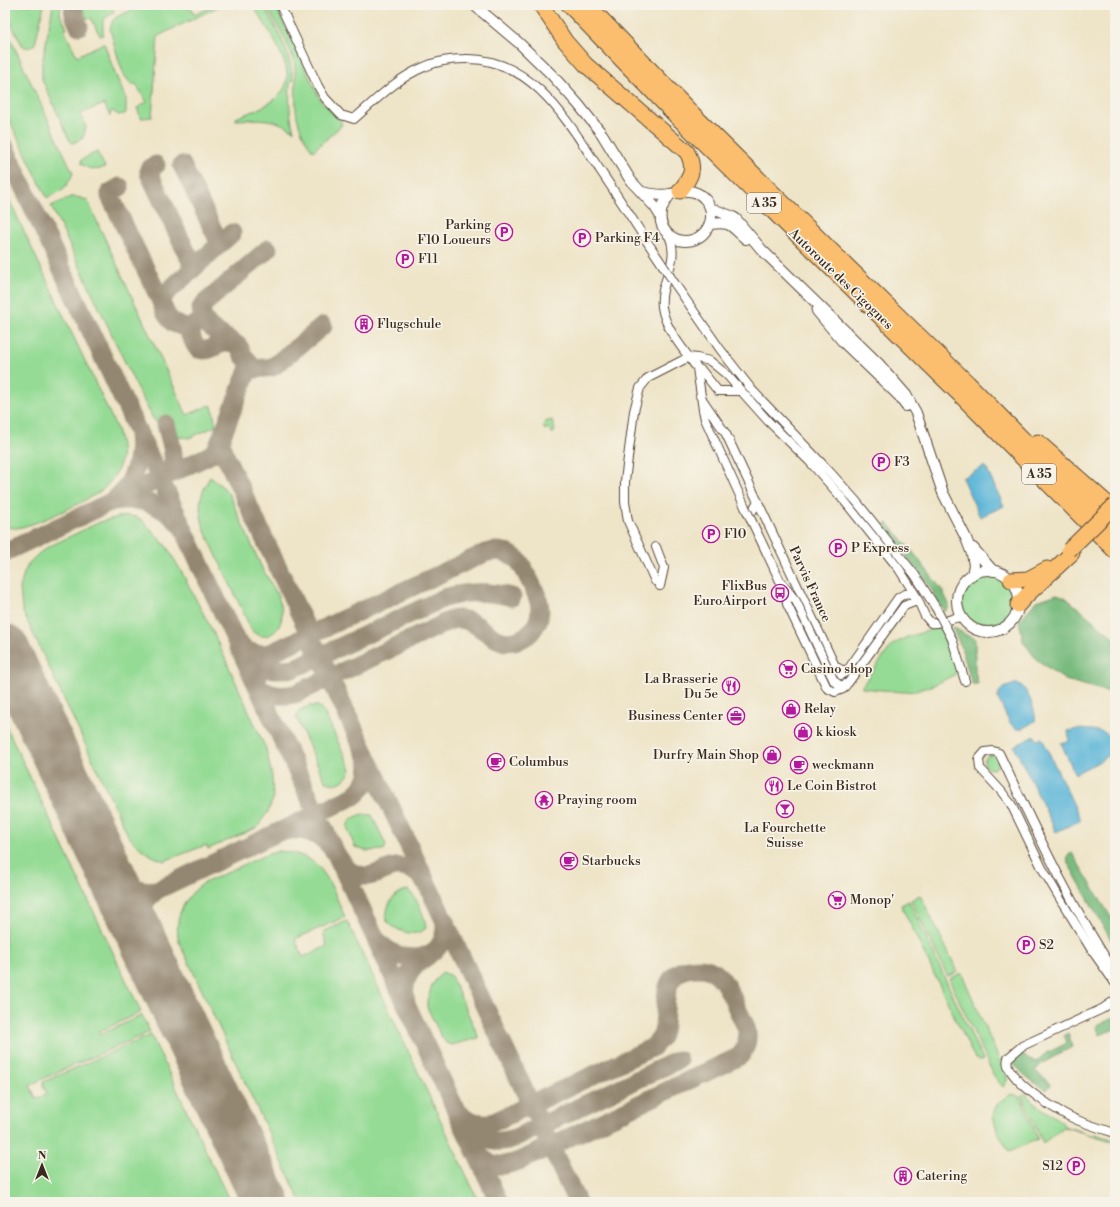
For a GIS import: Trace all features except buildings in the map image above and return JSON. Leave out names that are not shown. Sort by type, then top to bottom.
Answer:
[{"type":"highway","points":[[541,5],[565,41],[586,65],[687,152],[691,160],[692,169],[689,179],[675,193]]},
{"type":"highway","name":"Autoroute des Cigognes","points":[[569,5],[678,118],[962,397],[1115,551]]},
{"type":"highway","name":"Autoroute des Cigognes","points":[[588,5],[693,114],[844,264],[968,383],[1115,532]]},
{"type":"highway","points":[[968,383],[1002,410],[1115,511],[1071,552],[1052,566],[1034,577],[1012,580]]},
{"type":"highway","points":[[1018,605],[1115,505]]},
{"type":"street","points":[[280,5],[325,98],[342,115],[354,119],[405,76],[425,66],[455,59],[482,59],[502,65],[522,75],[543,92],[569,122],[675,284],[720,349],[752,390],[856,500],[915,575],[936,608],[952,639],[965,681]]},
{"type":"street","points":[[474,5],[520,43],[551,74],[602,134],[631,182],[655,206],[660,215],[664,230],[669,236],[674,252],[672,265],[664,284],[662,295],[662,307],[665,316],[674,335],[689,357],[718,391],[740,391]]},
{"type":"street","points":[[642,192],[661,195],[687,190],[695,192],[707,201],[710,208],[710,224],[700,237],[693,240],[684,241],[669,236]]},
{"type":"street","points":[[660,215],[662,207],[675,193]]},
{"type":"street","points":[[710,208],[732,216],[736,219],[762,250],[878,363],[906,395],[913,405],[943,493],[966,538],[974,560],[972,575]]},
{"type":"street","points":[[710,224],[721,222],[729,224],[752,244],[762,250]]},
{"type":"street","points":[[800,287],[815,309],[844,342],[902,400],[921,430]]},
{"type":"street","points":[[656,547],[664,568],[657,583],[628,521],[625,502],[625,482],[634,411],[640,388],[644,381],[652,375],[689,357],[710,361],[727,375],[768,421],[810,462],[842,498],[900,569],[931,623],[936,624],[950,618],[960,616]]},
{"type":"street","points":[[862,360],[878,363]]},
{"type":"street","points":[[697,368],[700,396],[705,419],[780,581],[796,601],[834,681],[841,686],[848,683],[904,606],[918,599]]},
{"type":"street","name":"Parvis France","points":[[700,396],[726,434],[835,666],[847,671]]},
{"type":"street","points":[[753,510],[758,500]]},
{"type":"street","points":[[966,538],[982,559],[994,570],[1012,580],[1018,592],[1018,611],[1009,624],[994,632],[984,633],[967,625],[960,616],[957,602],[958,593],[960,586],[972,575],[994,570]]},
{"type":"street","points":[[835,677],[842,675],[847,671],[898,598],[909,593],[918,599]]},
{"type":"street","points":[[1115,972],[1093,939],[1075,906],[999,753],[993,751],[985,752],[979,759],[980,768],[1011,804],[1042,868],[1091,949],[1115,983]]},
{"type":"street","points":[[1115,1000],[1102,1009],[1022,1046],[1008,1058],[1007,1062],[1016,1078],[1032,1093],[1053,1107],[1076,1119],[1115,1133]]},
{"type":"green space","points":[[5,5],[44,5],[35,44],[30,47],[22,45],[5,12]]},
{"type":"green space","points":[[53,5],[61,5],[60,14],[67,28],[64,30],[77,56],[104,43],[126,99],[126,113],[124,114],[118,115],[113,111],[110,113],[110,116],[104,104],[80,114],[86,127],[83,138],[73,143],[68,137],[42,79],[42,64]]},
{"type":"green space","points":[[84,5],[111,5],[114,12],[103,20],[103,35],[100,36],[91,18],[87,19],[83,9]]},
{"type":"green space","points":[[144,5],[190,5],[194,15],[216,5],[222,5],[158,36],[152,117],[141,118],[137,108],[147,102],[135,83],[132,85],[124,75],[110,29],[113,20],[116,17]]},
{"type":"green space","points":[[251,5],[263,5],[278,32],[286,51],[292,71],[293,81],[290,82],[290,113],[294,131],[287,126],[273,121],[260,119],[236,120],[236,118],[265,106],[275,99],[286,85],[287,79],[286,66],[278,48],[256,10]]},
{"type":"green space","points":[[265,5],[275,5],[321,101],[341,121],[342,125],[313,151],[299,126],[296,109],[295,74],[292,55],[282,33]]},
{"type":"green space","points":[[5,27],[73,173],[63,189],[47,198],[5,111]]},
{"type":"green space","points":[[97,152],[105,167],[92,169],[81,164],[81,160]]},
{"type":"green space","points":[[5,191],[117,429],[122,453],[120,464],[114,476],[102,490],[95,495],[45,519],[22,527],[14,528],[5,526]]},
{"type":"green space","points":[[71,197],[87,200],[187,415],[210,405],[212,406],[216,426],[189,438],[180,437],[162,427],[154,420],[140,394],[51,206]]},
{"type":"green space","points":[[552,420],[555,430],[553,434],[548,428],[545,430],[543,426],[545,422]]},
{"type":"green space","points":[[210,477],[223,487],[229,494],[262,568],[280,601],[282,613],[281,622],[274,632],[266,636],[261,636],[252,631],[205,531],[201,516],[200,503],[203,491]]},
{"type":"green space","points":[[128,516],[136,517],[142,520],[167,547],[181,571],[214,634],[266,749],[272,776],[273,799],[268,812],[261,821],[262,823],[256,828],[208,849],[206,845],[164,861],[145,852],[129,837],[22,610],[20,588],[24,573],[29,563],[37,555],[46,548],[100,522]]},
{"type":"green space","points":[[888,523],[942,590],[949,604],[948,609],[944,612],[929,585],[883,526]]},
{"type":"green space","points":[[988,575],[1002,579],[1010,587],[1014,601],[1010,615],[1002,623],[988,627],[974,623],[966,615],[962,601],[966,587],[974,579]]},
{"type":"green space","points":[[1057,594],[1065,597],[1115,639],[1115,677],[1110,692],[1065,680],[1036,659],[1023,641],[1019,620],[1037,601]]},
{"type":"green space","points":[[941,627],[949,642],[958,669],[956,674],[936,684],[916,691],[903,692],[862,688],[892,645],[907,637]]},
{"type":"green space","points":[[953,627],[968,636],[975,638],[975,671],[978,684],[972,684],[961,646],[952,628]]},
{"type":"green space","points":[[309,706],[318,706],[323,710],[351,769],[341,782],[334,784],[325,781],[296,717],[300,710]]},
{"type":"green space","points":[[5,724],[141,1012],[99,1032],[100,1035],[142,1015],[150,1032],[40,1080],[30,1086],[36,1098],[47,1095],[43,1082],[151,1035],[230,1202],[5,1202]]},
{"type":"green space","points":[[991,755],[996,757],[998,762],[996,767],[991,769],[986,767],[984,762],[986,757]]},
{"type":"green space","points":[[362,814],[372,815],[386,845],[384,850],[366,851],[355,847],[347,827],[351,819]]},
{"type":"green space","points":[[279,851],[294,853],[306,858],[323,872],[345,917],[295,939],[303,957],[327,946],[323,932],[347,921],[479,1202],[301,1202],[182,949],[178,932],[179,916],[182,908],[197,888],[204,883],[263,856]]},
{"type":"green space","points":[[1072,853],[1115,924],[1115,941],[1111,940],[1068,863],[1067,856]]},
{"type":"green space","points":[[408,890],[418,902],[426,928],[416,933],[400,930],[386,920],[387,910],[391,900],[403,891]]},
{"type":"green space","points":[[920,895],[957,970],[956,973],[949,976],[947,975],[911,900]]},
{"type":"green space","points":[[909,901],[983,1060],[980,1061],[975,1058],[971,1051],[901,905]]},
{"type":"green space","points":[[442,972],[451,976],[479,1038],[451,1045],[446,1043],[440,1034],[427,1007],[427,1001],[432,985]]},
{"type":"green space","points":[[962,974],[998,1057],[1007,1072],[1007,1081],[1003,1087],[994,1076],[950,981],[950,979]]},
{"type":"green space","points":[[1115,1017],[1115,1029],[1100,1035],[1096,1026]]},
{"type":"green space","points":[[1068,1033],[1072,1047],[1041,1064],[1035,1071],[1051,1084],[1047,1090],[1028,1078],[1013,1062],[1020,1054],[1036,1062],[1045,1054],[1067,1043],[1064,1035]]},
{"type":"green space","points":[[1025,1093],[1037,1105],[1062,1122],[1064,1126],[1090,1134],[1064,1127],[1043,1143],[1022,1096]]},
{"type":"green space","points":[[1012,1094],[1021,1098],[1038,1139],[1009,1152],[996,1127],[994,1113],[996,1106]]},
{"type":"green space","points":[[1095,1134],[1115,1140],[1115,1142],[1094,1136]]},
{"type":"water","points":[[985,466],[1004,506],[980,517],[962,478]]},
{"type":"water","points":[[1015,684],[1019,684],[1025,690],[1031,701],[1035,717],[1035,721],[1019,729],[1014,728],[1006,716],[998,699],[999,692],[1001,690]]},
{"type":"water","points":[[1077,729],[1094,730],[1106,733],[1113,740],[1113,746],[1106,757],[1075,774],[1061,743],[1069,741],[1068,731]]},
{"type":"water","points":[[1035,736],[1037,740],[1042,738],[1081,820],[1056,832],[1014,746]]},
{"type":"taxiway","points":[[74,5],[74,13],[79,26]]},
{"type":"taxiway","points":[[5,148],[499,1202]]},
{"type":"taxiway","points":[[156,165],[149,169],[149,173],[193,268]]},
{"type":"taxiway","points":[[182,165],[218,240],[217,247]]},
{"type":"taxiway","points":[[120,187],[110,193],[110,196],[166,314],[173,323],[186,328],[191,337]]},
{"type":"taxiway","points":[[162,305],[161,300],[164,295],[232,233]]},
{"type":"taxiway","points":[[5,552],[214,452],[218,446],[250,365],[238,346],[209,326],[202,315],[201,308],[268,249]]},
{"type":"taxiway","points":[[194,325],[192,328],[192,337],[198,349],[204,350],[230,342],[235,344]]},
{"type":"taxiway","points":[[247,372],[253,369],[274,366],[323,326]]},
{"type":"taxiway","points":[[162,478],[172,467],[173,460],[172,446],[166,424]]},
{"type":"taxiway","points":[[116,498],[132,478],[135,470],[139,444],[138,435]]},
{"type":"taxiway","points":[[222,438],[221,443],[223,451],[577,1202]]},
{"type":"taxiway","points":[[119,501],[136,500],[152,504],[166,512],[179,523]]},
{"type":"taxiway","points":[[237,642],[248,651],[260,654],[270,653],[492,551],[507,553],[519,561],[540,605],[539,617],[531,633],[516,641],[507,642],[498,640],[476,625],[458,619],[447,622],[295,694],[274,695],[265,691],[257,684],[258,674],[263,662],[274,652]]},
{"type":"taxiway","points":[[250,660],[261,666],[271,668],[295,668],[444,598],[470,593],[494,594],[512,597]]},
{"type":"taxiway","points":[[157,890],[354,796],[362,788],[367,779],[369,770],[368,759]]},
{"type":"taxiway","points":[[285,831],[304,831],[322,838],[331,847],[345,867],[354,873],[368,876],[391,868],[401,867],[415,872],[425,882]]},
{"type":"taxiway","points":[[108,866],[123,882],[129,886],[142,890],[157,890],[146,900],[140,910],[139,929],[141,937]]},
{"type":"taxiway","points":[[377,940],[386,949],[397,955],[409,958],[420,957],[430,954],[438,947],[444,936],[445,922]]},
{"type":"taxiway","points":[[406,1002],[406,980],[412,969],[429,955]]},
{"type":"taxiway","points":[[456,1110],[468,1120],[473,1122],[494,1122],[653,1047],[662,1035],[667,992],[670,983],[675,975],[684,970],[704,968],[716,973],[727,987],[746,1027],[746,1046],[740,1056],[526,1158],[505,1165],[499,1165],[487,1161],[475,1151]]},
{"type":"taxiway","points":[[463,1124],[474,1134],[487,1140],[500,1141],[515,1138],[678,1060]]},
{"type":"runway","points":[[5,648],[266,1202]]},
{"type":"place","name":"Parking F10 Loueurs","points":[[504,232]]},
{"type":"place","name":"Parking F4","points":[[582,238]]},
{"type":"place","name":"F11","points":[[405,259]]},
{"type":"place","name":"Flugschule","points":[[364,324]]},
{"type":"place","name":"F3","points":[[881,462]]},
{"type":"place","name":"F10","points":[[711,534]]},
{"type":"place","name":"P Express","points":[[838,548]]},
{"type":"place","name":"FlixBus EuroAirport","points":[[780,593]]},
{"type":"place","name":"Casino shop","points":[[788,669]]},
{"type":"place","name":"La Brasserie Du 5e","points":[[731,686]]},
{"type":"place","name":"Relay","points":[[791,709]]},
{"type":"place","name":"Business Center","points":[[736,716]]},
{"type":"place","name":"k kiosk","points":[[803,732]]},
{"type":"place","name":"Durfry Main Shop","points":[[772,755]]},
{"type":"place","name":"Columbus","points":[[496,762]]},
{"type":"place","name":"weckmann","points":[[799,765]]},
{"type":"place","name":"Le Coin Bistrot","points":[[774,786]]},
{"type":"place","name":"Praying room","points":[[544,800]]},
{"type":"place","name":"La Fourchette Suisse","points":[[785,809]]},
{"type":"place","name":"Starbucks","points":[[569,861]]},
{"type":"place","name":"Monop'","points":[[837,900]]},
{"type":"place","name":"S2","points":[[1026,945]]},
{"type":"place","name":"S12","points":[[1076,1166]]},
{"type":"place","name":"Catering","points":[[903,1176]]}]
